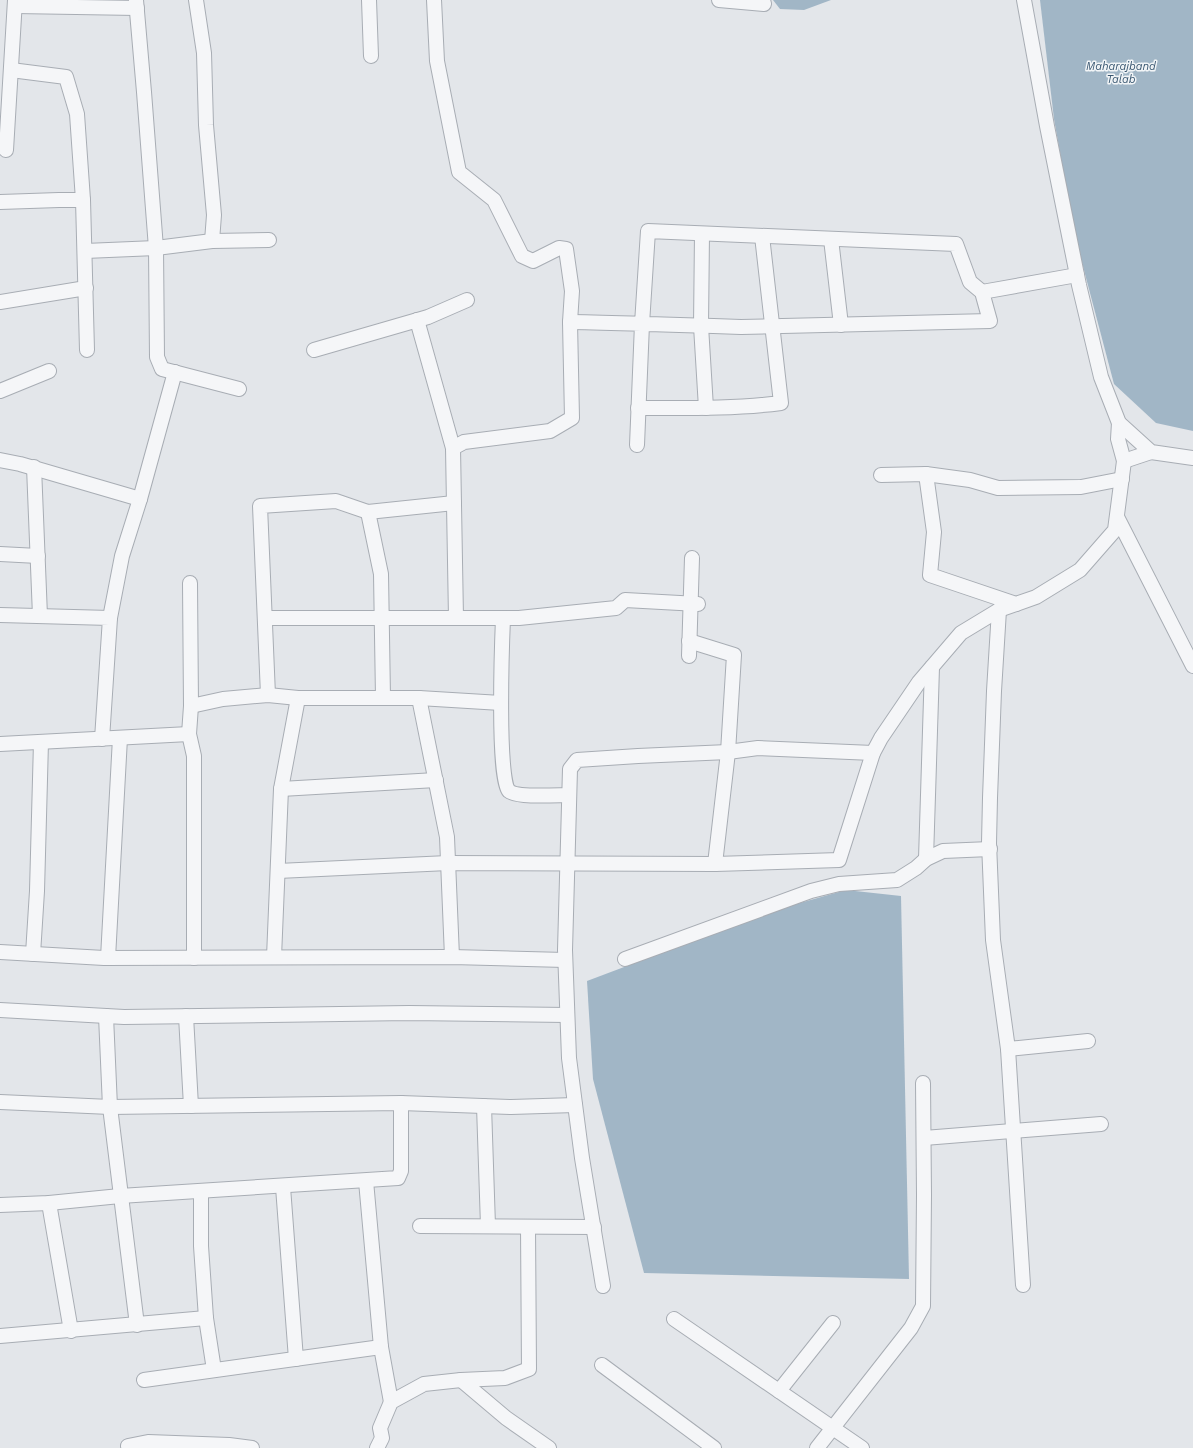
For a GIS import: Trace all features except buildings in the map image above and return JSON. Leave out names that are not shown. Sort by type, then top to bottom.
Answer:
[{"type":"street","points":[[196,0],[204,54],[206,125],[214,215],[212,241]]},
{"type":"street","points":[[369,0],[371,56]]},
{"type":"street","points":[[434,0],[437,61],[459,172],[494,200],[522,256],[532,261],[559,248],[566,248],[572,291],[570,322],[572,418],[550,431],[464,442],[453,448]]},
{"type":"street","points":[[719,0],[764,4],[763,0]]},
{"type":"street","points":[[1024,0],[1077,276],[1101,377],[1119,422],[1151,452]]},
{"type":"street","points":[[6,150],[15,3],[136,4],[156,248],[157,357],[162,369],[239,389]]},
{"type":"street","points":[[11,70],[66,77],[77,114],[83,200],[87,350]]},
{"type":"street","points":[[0,202],[83,200]]},
{"type":"street","points":[[570,322],[642,324],[701,326],[772,326],[990,321],[982,292],[970,282],[956,244],[648,231],[642,324],[637,445]]},
{"type":"street","points":[[702,234],[701,326],[706,408]]},
{"type":"street","points":[[638,408],[706,408],[759,406],[781,403],[762,236]]},
{"type":"street","points":[[831,239],[841,325]]},
{"type":"street","points":[[84,251],[156,248],[212,241],[270,240]]},
{"type":"street","points":[[982,292],[1077,276]]},
{"type":"street","points":[[0,302],[86,288]]},
{"type":"street","points":[[314,350],[428,317],[467,300]]},
{"type":"street","points":[[417,320],[453,448],[456,618]]},
{"type":"street","points":[[0,391],[49,371]]},
{"type":"street","points":[[102,739],[110,618],[122,556],[140,499],[175,372]]},
{"type":"street","points":[[278,871],[448,864],[715,864],[839,860],[873,753],[881,738],[919,682],[961,633],[999,610],[1036,597],[1080,570],[1115,530],[1124,461],[1118,439],[1119,422]]},
{"type":"street","points":[[1124,461],[1151,452],[1193,458]]},
{"type":"street","points":[[0,460],[20,464],[140,499]]},
{"type":"street","points":[[34,468],[40,616]]},
{"type":"street","points":[[882,475],[926,474],[970,480],[998,488],[1081,487],[1122,479]]},
{"type":"street","points":[[926,474],[934,532],[930,575],[1016,604]]},
{"type":"street","points":[[268,695],[260,506],[336,501],[368,512],[454,503]]},
{"type":"street","points":[[368,512],[381,574],[382,698]]},
{"type":"street","points":[[1117,517],[1193,666]]},
{"type":"street","points":[[0,554],[38,556]]},
{"type":"street","points":[[688,656],[694,604],[692,558]]},
{"type":"street","points":[[190,583],[191,706],[189,734],[194,756],[194,958]]},
{"type":"street","points":[[265,618],[519,618],[616,608],[625,600],[694,604]]},
{"type":"street","points":[[999,610],[992,722],[990,849],[993,940],[1008,1049],[1023,1285]]},
{"type":"street","points":[[0,615],[110,618]]},
{"type":"street","points":[[503,618],[501,703],[504,775],[508,789],[512,793],[522,795],[569,795]]},
{"type":"street","points":[[689,642],[734,655],[728,752],[715,864]]},
{"type":"street","points":[[926,859],[932,667]]},
{"type":"street","points":[[191,706],[224,699],[268,695],[298,698],[419,698],[501,703]]},
{"type":"street","points":[[274,957],[281,789],[298,698]]},
{"type":"street","points":[[419,698],[447,837],[452,957]]},
{"type":"street","points":[[0,744],[189,734]]},
{"type":"street","points":[[108,958],[120,738]]},
{"type":"street","points":[[33,954],[37,891],[41,742]]},
{"type":"street","points":[[603,1286],[569,1058],[565,960],[570,769],[577,760],[728,752],[758,748],[873,753]]},
{"type":"street","points":[[281,789],[436,780]]},
{"type":"street","points":[[625,959],[747,913],[811,891],[839,884],[898,880],[926,859],[943,850],[990,849]]},
{"type":"street","points":[[0,952],[108,958],[452,957],[565,960]]},
{"type":"street","points":[[0,1010],[124,1017],[409,1012],[567,1015]]},
{"type":"street","points":[[106,1016],[110,1107],[137,1325]]},
{"type":"street","points":[[186,1016],[191,1106]]},
{"type":"street","points":[[1008,1049],[1088,1041]]},
{"type":"street","points":[[817,1448],[912,1328],[923,1306],[923,1083]]},
{"type":"street","points":[[0,1102],[110,1107],[401,1104],[484,1106],[575,1105]]},
{"type":"street","points":[[0,1205],[49,1203],[120,1196],[366,1182],[398,1178],[401,1171],[401,1104]]},
{"type":"street","points":[[484,1106],[488,1226]]},
{"type":"street","points":[[924,1138],[1101,1124]]},
{"type":"street","points":[[366,1182],[382,1347],[391,1402],[380,1428],[382,1438],[381,1447]]},
{"type":"street","points":[[283,1186],[296,1359]]},
{"type":"street","points":[[201,1191],[201,1246],[206,1318],[214,1370]]},
{"type":"street","points":[[49,1203],[71,1331]]},
{"type":"street","points":[[420,1226],[594,1227]]},
{"type":"street","points":[[391,1402],[424,1384],[461,1380],[505,1378],[529,1369],[528,1227]]},
{"type":"street","points":[[0,1336],[206,1318]]},
{"type":"street","points":[[674,1319],[862,1448]]},
{"type":"street","points":[[779,1391],[833,1323]]},
{"type":"street","points":[[144,1380],[382,1347]]},
{"type":"street","points":[[602,1365],[714,1448]]},
{"type":"street","points":[[461,1380],[506,1418],[544,1447]]},
{"type":"street","points":[[128,1446],[148,1442],[229,1445],[252,1448]]},
{"type":"water","points":[[773,0],[831,0],[804,10],[780,9]]},
{"type":"water","name":"Maharajband Talab","points":[[1040,0],[1193,0],[1193,431],[1156,423],[1114,384],[1075,236],[1054,119]]},
{"type":"water","points":[[846,890],[901,896],[909,1279],[644,1273],[593,1079],[587,981],[775,910]]}]
